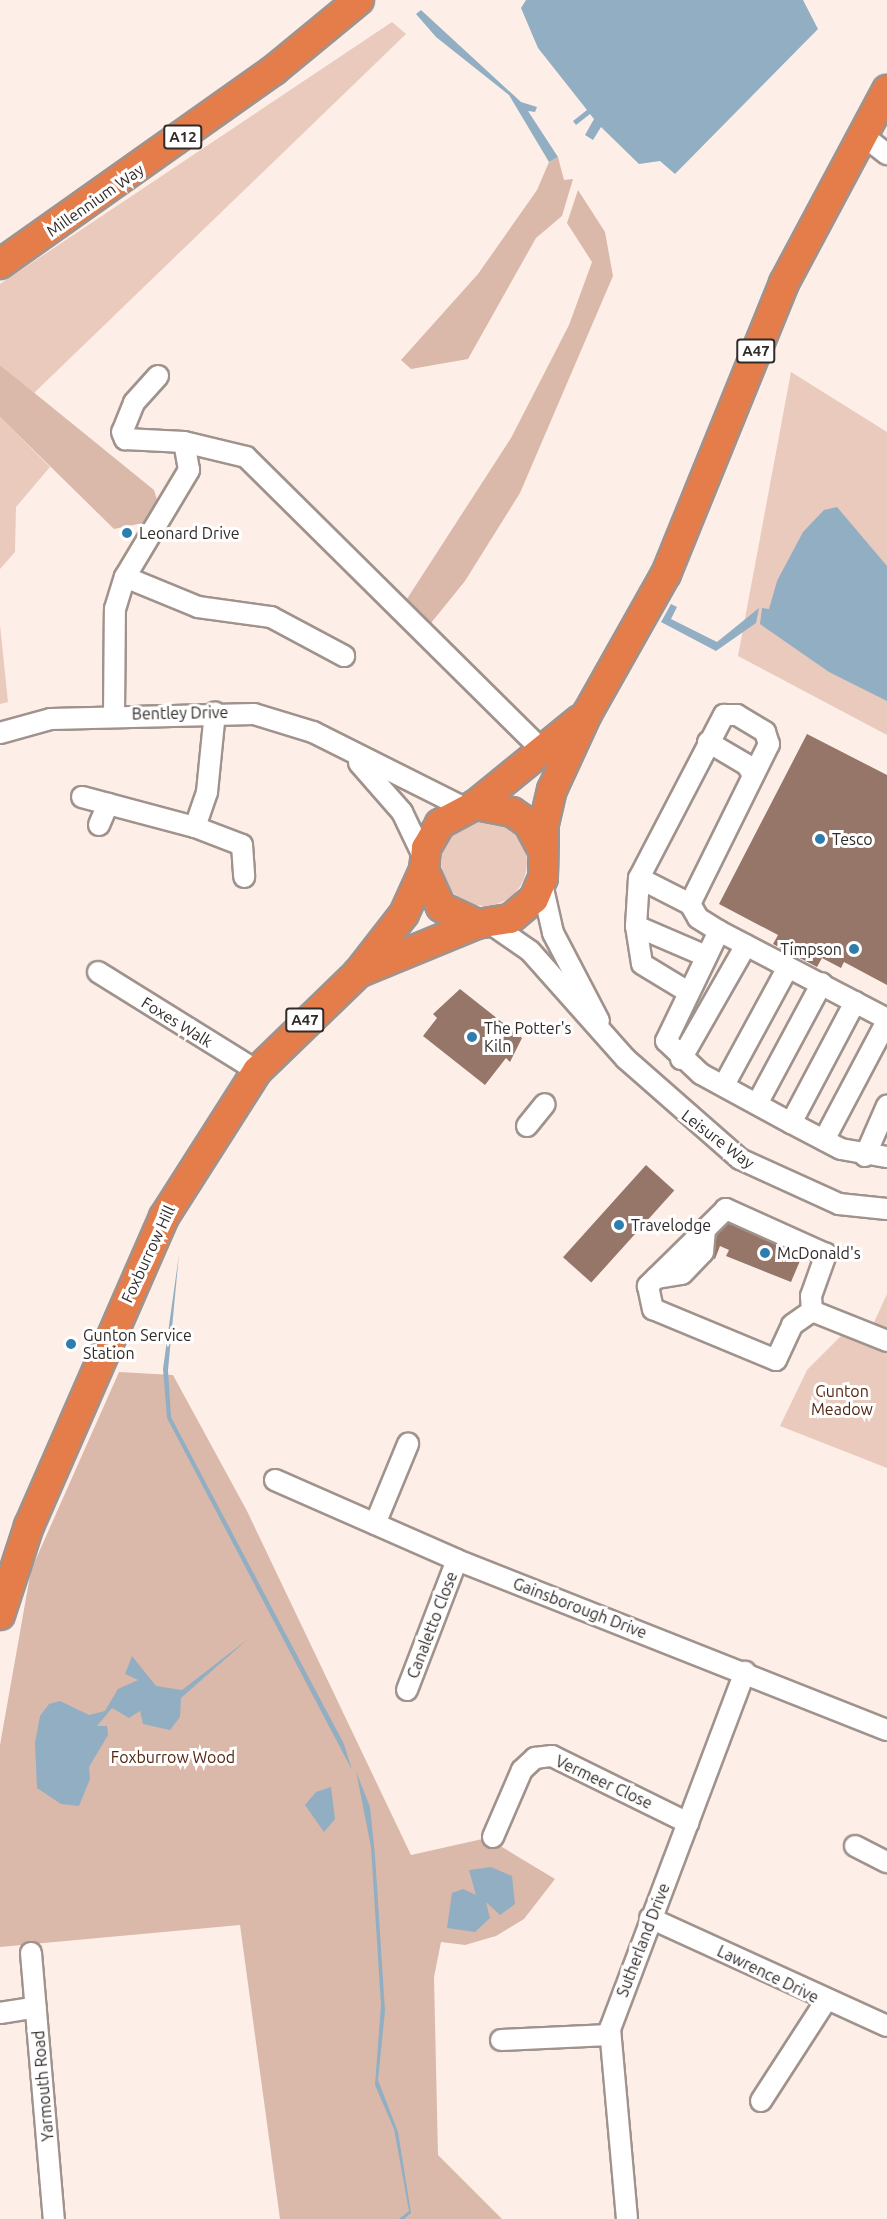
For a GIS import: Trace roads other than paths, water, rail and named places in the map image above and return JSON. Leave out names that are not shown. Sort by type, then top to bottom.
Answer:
[{"type":"highway","name":"Millennium Way","points":[[0,264],[236,98],[359,0]]},
{"type":"highway","name":"A47","points":[[542,849],[552,790],[586,714],[666,574],[784,284],[861,135],[887,90]]},
{"type":"highway","name":"A47","points":[[470,806],[543,751],[586,714]]},
{"type":"highway","points":[[470,806],[512,812],[528,823],[542,849],[543,878],[523,911],[484,924],[441,907],[424,864],[440,824],[470,806]]},
{"type":"highway","name":"Foxburrow Hill","points":[[0,1615],[29,1527],[164,1217],[257,1071],[358,973],[404,914],[424,864]]},
{"type":"highway","name":"Foxburrow Hill","points":[[358,973],[484,924]]},
{"type":"street","points":[[861,135],[887,154]]},
{"type":"street","points":[[158,376],[134,403],[122,432],[131,443],[184,442],[246,457],[263,471],[543,751]]},
{"type":"street","points":[[114,715],[113,626],[125,578],[189,470],[184,442]]},
{"type":"street","points":[[125,578],[198,607],[271,617],[326,637],[344,656]]},
{"type":"street","points":[[195,827],[207,792],[214,712]]},
{"type":"street","name":"Bentley Drive","points":[[0,733],[36,722],[114,715],[214,712],[285,722],[353,756],[470,806]]},
{"type":"street","points":[[688,992],[642,964],[636,926],[639,879],[724,715],[754,723],[769,744],[690,904]]},
{"type":"street","points":[[708,742],[747,765],[753,775]]},
{"type":"street","name":"Bentley Drive","points":[[353,756],[402,812],[424,864]]},
{"type":"street","points":[[82,797],[195,827],[242,845],[244,877]]},
{"type":"street","points":[[99,825],[108,804]]},
{"type":"street","name":"Leisure Way","points":[[543,878],[541,896],[553,933],[608,1038]]},
{"type":"street","points":[[639,879],[690,904],[698,918],[719,931],[822,983],[887,1020],[824,1140]]},
{"type":"street","name":"Leisure Way","points":[[484,924],[530,951],[664,1097],[740,1159],[838,1203],[887,1209]]},
{"type":"street","points":[[636,926],[706,956]]},
{"type":"street","points":[[719,931],[666,1041],[681,1059],[791,1123],[824,1140],[865,1156],[887,1157]]},
{"type":"street","points":[[681,1059],[746,945]]},
{"type":"street","points":[[724,1085],[788,967]]},
{"type":"street","name":"Foxes Walk","points":[[98,972],[257,1071]]},
{"type":"street","points":[[757,1104],[822,983]]},
{"type":"street","points":[[791,1123],[855,1002]]},
{"type":"street","points":[[527,1126],[544,1104]]},
{"type":"street","points":[[865,1156],[887,1106]]},
{"type":"street","points":[[726,1209],[823,1251],[812,1311],[792,1325],[776,1360],[653,1309],[647,1298],[656,1278],[682,1274],[703,1252],[705,1230],[726,1209]]},
{"type":"street","points":[[812,1311],[887,1341]]},
{"type":"street","points":[[375,1524],[408,1444]]},
{"type":"street","name":"Gainsborough Drive","points":[[275,1480],[457,1560],[887,1730]]},
{"type":"street","name":"Canaletto Close","points":[[407,1690],[457,1560]]},
{"type":"street","name":"Sutherland Drive","points":[[627,2219],[610,2035],[650,1918],[745,1672]]},
{"type":"street","name":"Vermeer Close","points":[[493,1837],[522,1770],[535,1758],[552,1756],[688,1823]]},
{"type":"street","points":[[855,1846],[887,1862]]},
{"type":"street","name":"Lawrence Drive","points":[[650,1918],[825,2002],[887,2026]]},
{"type":"street","name":"Yarmouth Road","points":[[31,1953],[54,2219]]},
{"type":"street","points":[[761,2101],[825,2002]]},
{"type":"street","points":[[0,2013],[36,2007]]},
{"type":"street","points":[[501,2040],[610,2035]]},
{"type":"water","points":[[526,0],[803,0],[818,29],[675,174],[660,161],[639,164],[601,127],[593,140],[585,135],[594,119],[590,114],[576,125],[573,121],[587,110],[538,48],[521,8]]},
{"type":"water","points":[[421,10],[521,102],[537,107],[535,112],[528,111],[558,157],[549,162],[509,95],[436,37],[416,14]]},
{"type":"water","points":[[837,507],[887,566],[887,701],[829,672],[760,624],[762,608],[769,609],[777,581],[803,532],[824,510]]},
{"type":"water","points":[[671,604],[677,607],[671,619],[717,642],[759,608],[756,623],[716,651],[661,622]]},
{"type":"water","points":[[179,1254],[168,1370],[171,1417],[344,1744],[352,1770],[167,1418],[163,1369]]},
{"type":"water","points":[[248,1639],[181,1698],[180,1717],[170,1730],[143,1724],[140,1711],[129,1718],[112,1708],[97,1726],[107,1726],[108,1735],[89,1767],[90,1779],[79,1806],[61,1804],[37,1788],[35,1743],[40,1716],[49,1704],[60,1701],[89,1715],[105,1711],[118,1689],[138,1680],[125,1674],[132,1656],[156,1686],[182,1690]]},
{"type":"water","points":[[356,1771],[370,1807],[375,1855],[385,2011],[378,2080],[398,2132],[411,2213],[404,2219],[399,2219],[409,2211],[394,2129],[375,2085],[381,2005],[371,1847]]},
{"type":"water","points":[[331,1787],[335,1819],[324,1832],[305,1805],[316,1792]]},
{"type":"water","points":[[491,1867],[512,1876],[515,1904],[500,1915],[486,1902],[490,1918],[475,1932],[447,1928],[452,1893],[463,1889],[476,1895],[469,1870]]},
{"type":"place","name":"Leonard Drive","points":[[127,533]]},
{"type":"place","name":"Tesco","points":[[820,839]]},
{"type":"place","name":"Timpson","points":[[854,949]]},
{"type":"place","name":"The Potter's Kiln","points":[[472,1037]]},
{"type":"place","name":"Travelodge","points":[[619,1225]]},
{"type":"place","name":"McDonald's","points":[[765,1253]]},
{"type":"place","name":"Gunton Service Station","points":[[71,1344]]},
{"type":"park label","name":"Gunton Meadow","points":[[842,1400]]},
{"type":"park label","name":"Foxburrow Wood","points":[[173,1757]]}]
